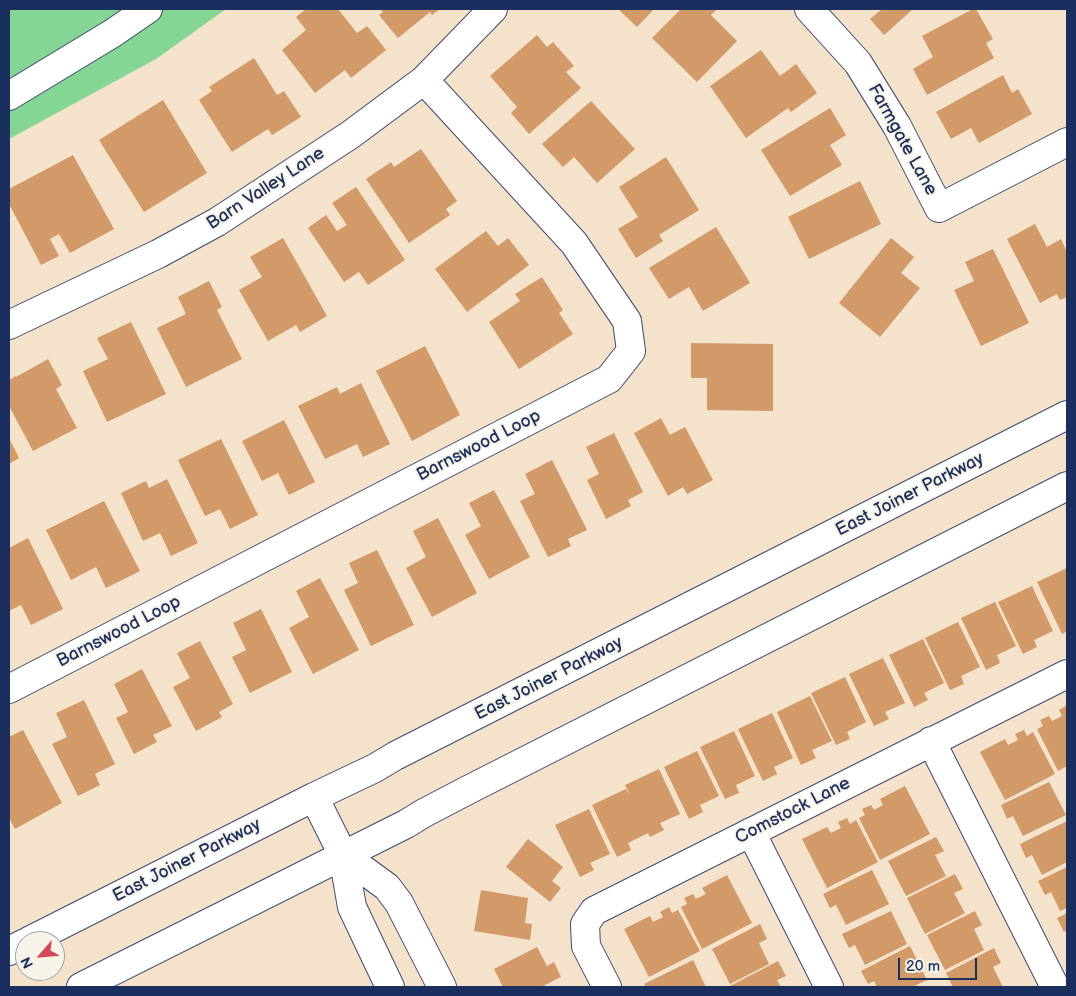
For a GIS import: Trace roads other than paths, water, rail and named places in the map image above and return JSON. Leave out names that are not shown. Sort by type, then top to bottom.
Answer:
[{"type":"street","points":[[9,96],[114,33],[148,9]]},
{"type":"street","name":"Barn Valley Lane","points":[[9,325],[158,254],[217,222],[350,136],[424,80],[493,9]]},
{"type":"street","name":"Farmgate Lane","points":[[809,9],[858,63],[897,126],[939,208],[1067,142]]},
{"type":"street","name":"Barnswood Loop","points":[[9,689],[609,379],[631,352],[627,321],[574,243],[424,80]]},
{"type":"street","name":"East Joiner Parkway","points":[[49,931],[375,768],[395,756],[1067,415]]},
{"type":"street","points":[[81,987],[406,824],[476,786],[1067,486]]},
{"type":"street","name":"Comstock Lane","points":[[607,987],[586,946],[585,924],[594,911],[1067,674]]},
{"type":"street","points":[[931,741],[1055,987]]},
{"type":"street","points":[[314,797],[343,855],[352,907],[390,987]]},
{"type":"street","points":[[751,832],[829,987]]},
{"type":"street","points":[[343,855],[387,887],[399,903],[442,987]]}]
